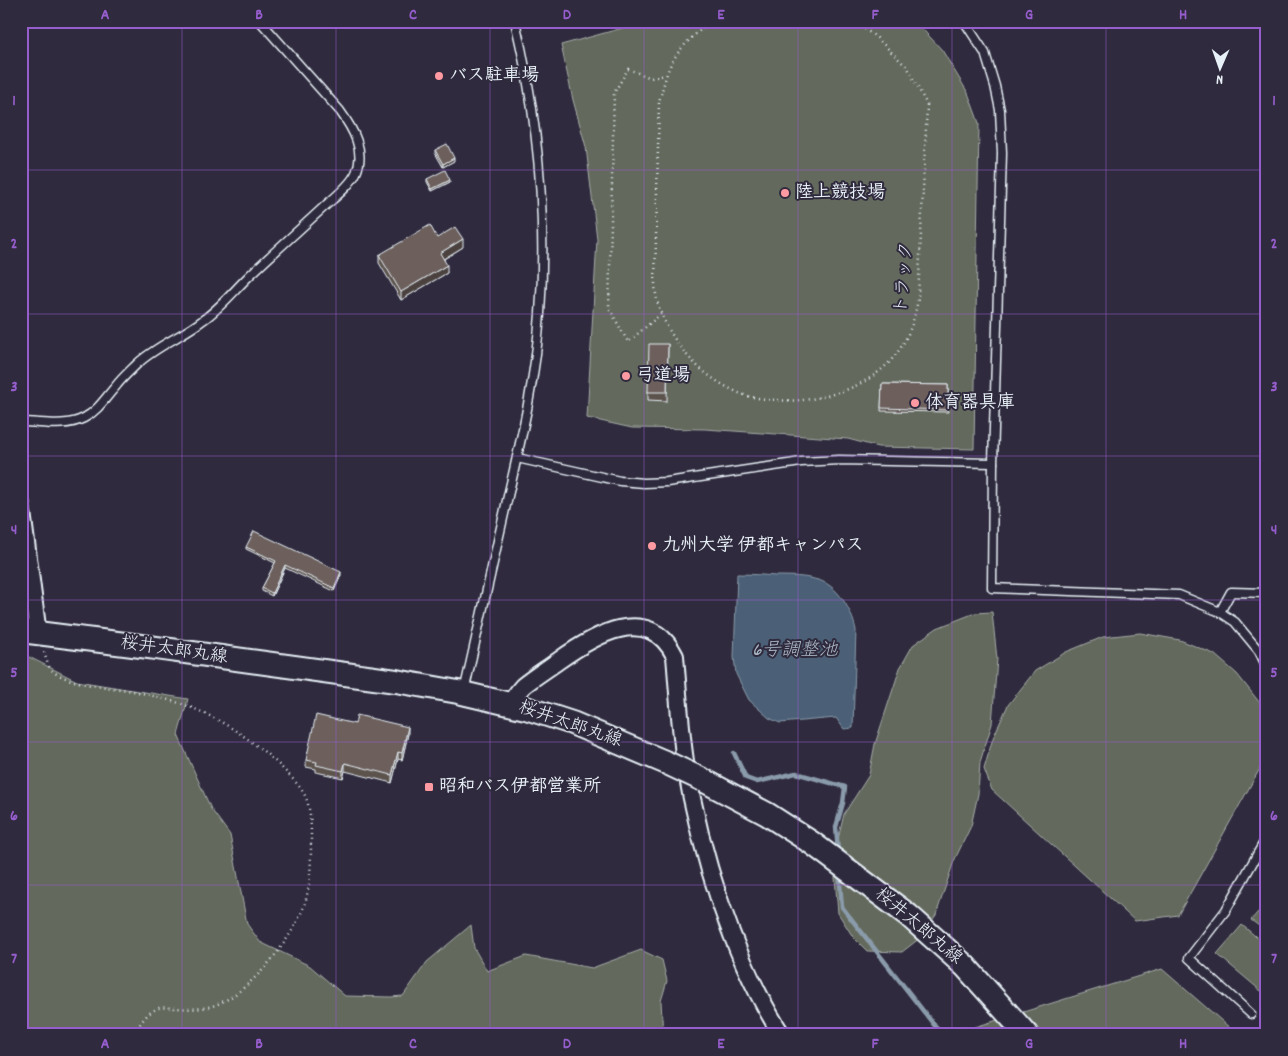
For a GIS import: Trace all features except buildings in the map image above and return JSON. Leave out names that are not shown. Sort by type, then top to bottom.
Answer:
[{"type":"main road","name":"桜井太郎丸線","points":[[29,632],[396,681],[526,708],[572,723],[667,763],[767,814],[812,843],[908,915],[965,966],[1027,1035]]},
{"type":"street","points":[[21,504],[29,632]]},
{"type":"street","points":[[509,704],[523,686],[574,649],[603,634],[621,628],[636,627],[655,632],[669,643],[675,656],[685,761],[709,866],[744,962],[782,1035]]},
{"type":"lane","points":[[21,422],[71,424],[97,409],[117,384],[138,363],[192,329],[221,306],[247,278],[338,194],[355,175],[358,167],[359,151],[357,138],[350,125],[340,111],[260,21]]},
{"type":"lane","points":[[464,694],[517,458],[537,344],[541,285],[542,220],[539,159],[533,113],[516,21]]},
{"type":"lane","points":[[964,21],[985,53],[1000,110],[1002,153],[993,463],[992,588],[1179,595],[1220,612],[1235,622],[1259,651],[1267,667]]},
{"type":"lane","points":[[517,458],[620,481],[644,483],[667,482],[801,462],[993,463]]},
{"type":"lane","points":[[1220,612],[1231,592],[1267,593]]},
{"type":"lane","points":[[1251,1014],[1189,958],[1226,910],[1267,837]]},
{"type":"path","name":"トラック","points":[[711,21],[682,48],[670,66],[659,100],[655,284],[657,306],[675,340],[697,367],[723,385],[745,395],[801,402],[842,392],[868,380],[882,370],[902,346],[912,325],[918,298],[927,105],[908,68],[876,37],[853,21]]},
{"type":"path","points":[[661,314],[628,342],[609,308],[614,94],[628,68],[651,78],[667,75]]},
{"type":"path","points":[[29,632],[48,665],[56,674],[79,682],[140,693],[185,705],[222,722],[273,759],[295,781],[306,797],[311,820],[310,881],[304,906],[294,927],[278,950],[253,981],[236,995],[220,1003],[200,1009],[160,1008],[149,1014],[138,1025],[134,1035]]},
{"type":"green space","name":"陸上競技場","points":[[648,21],[915,21],[942,50],[968,93],[979,123],[974,449],[878,447],[848,439],[705,429],[632,428],[587,418],[597,239],[586,147],[561,45]]},
{"type":"green space","points":[[992,612],[997,659],[992,724],[980,762],[978,794],[971,826],[954,861],[936,915],[920,938],[902,952],[867,951],[853,937],[838,913],[835,878],[836,848],[844,814],[869,775],[875,744],[900,668],[913,645],[937,628],[975,613]]},
{"type":"green space","points":[[1140,633],[1180,640],[1214,654],[1237,674],[1267,712],[1267,756],[1178,915],[1135,921],[992,790],[984,769],[993,738],[1008,705],[1035,671],[1066,652],[1103,637]]},
{"type":"green space","points":[[21,653],[77,681],[188,699],[178,735],[211,809],[230,835],[247,924],[260,942],[310,966],[345,996],[403,996],[427,962],[471,925],[474,948],[487,971],[526,956],[592,968],[641,950],[662,960],[667,981],[661,1001],[663,1035],[21,1035]]},
{"type":"green space","points":[[1267,902],[1267,932],[1251,920]]},
{"type":"green space","points":[[1242,925],[1267,946],[1267,996],[1217,954]]},
{"type":"green space","points":[[1162,969],[1238,1035],[965,1035],[975,1027]]},
{"type":"water","name":"6号調整池","points":[[737,574],[797,576],[813,579],[825,583],[838,593],[851,615],[856,630],[853,728],[844,729],[836,718],[780,723],[769,718],[749,700],[736,674],[734,657]]},
{"type":"waterway","points":[[734,753],[746,778],[757,782],[796,773],[845,787],[843,803],[836,827],[838,852]]},
{"type":"waterway","points":[[839,872],[842,907],[942,1035]]},
{"type":"place","name":"バス駐車場","points":[[439,76]]},
{"type":"place","name":"陸上競技場","points":[[785,193]]},
{"type":"place","name":"弓道場","points":[[626,376]]},
{"type":"place","name":"体育器具庫","points":[[915,403]]},
{"type":"place","name":"九州大学 伊都キャンパス","points":[[652,546]]},
{"type":"place","name":"昭和バス伊都営業所","points":[[429,787]]}]
